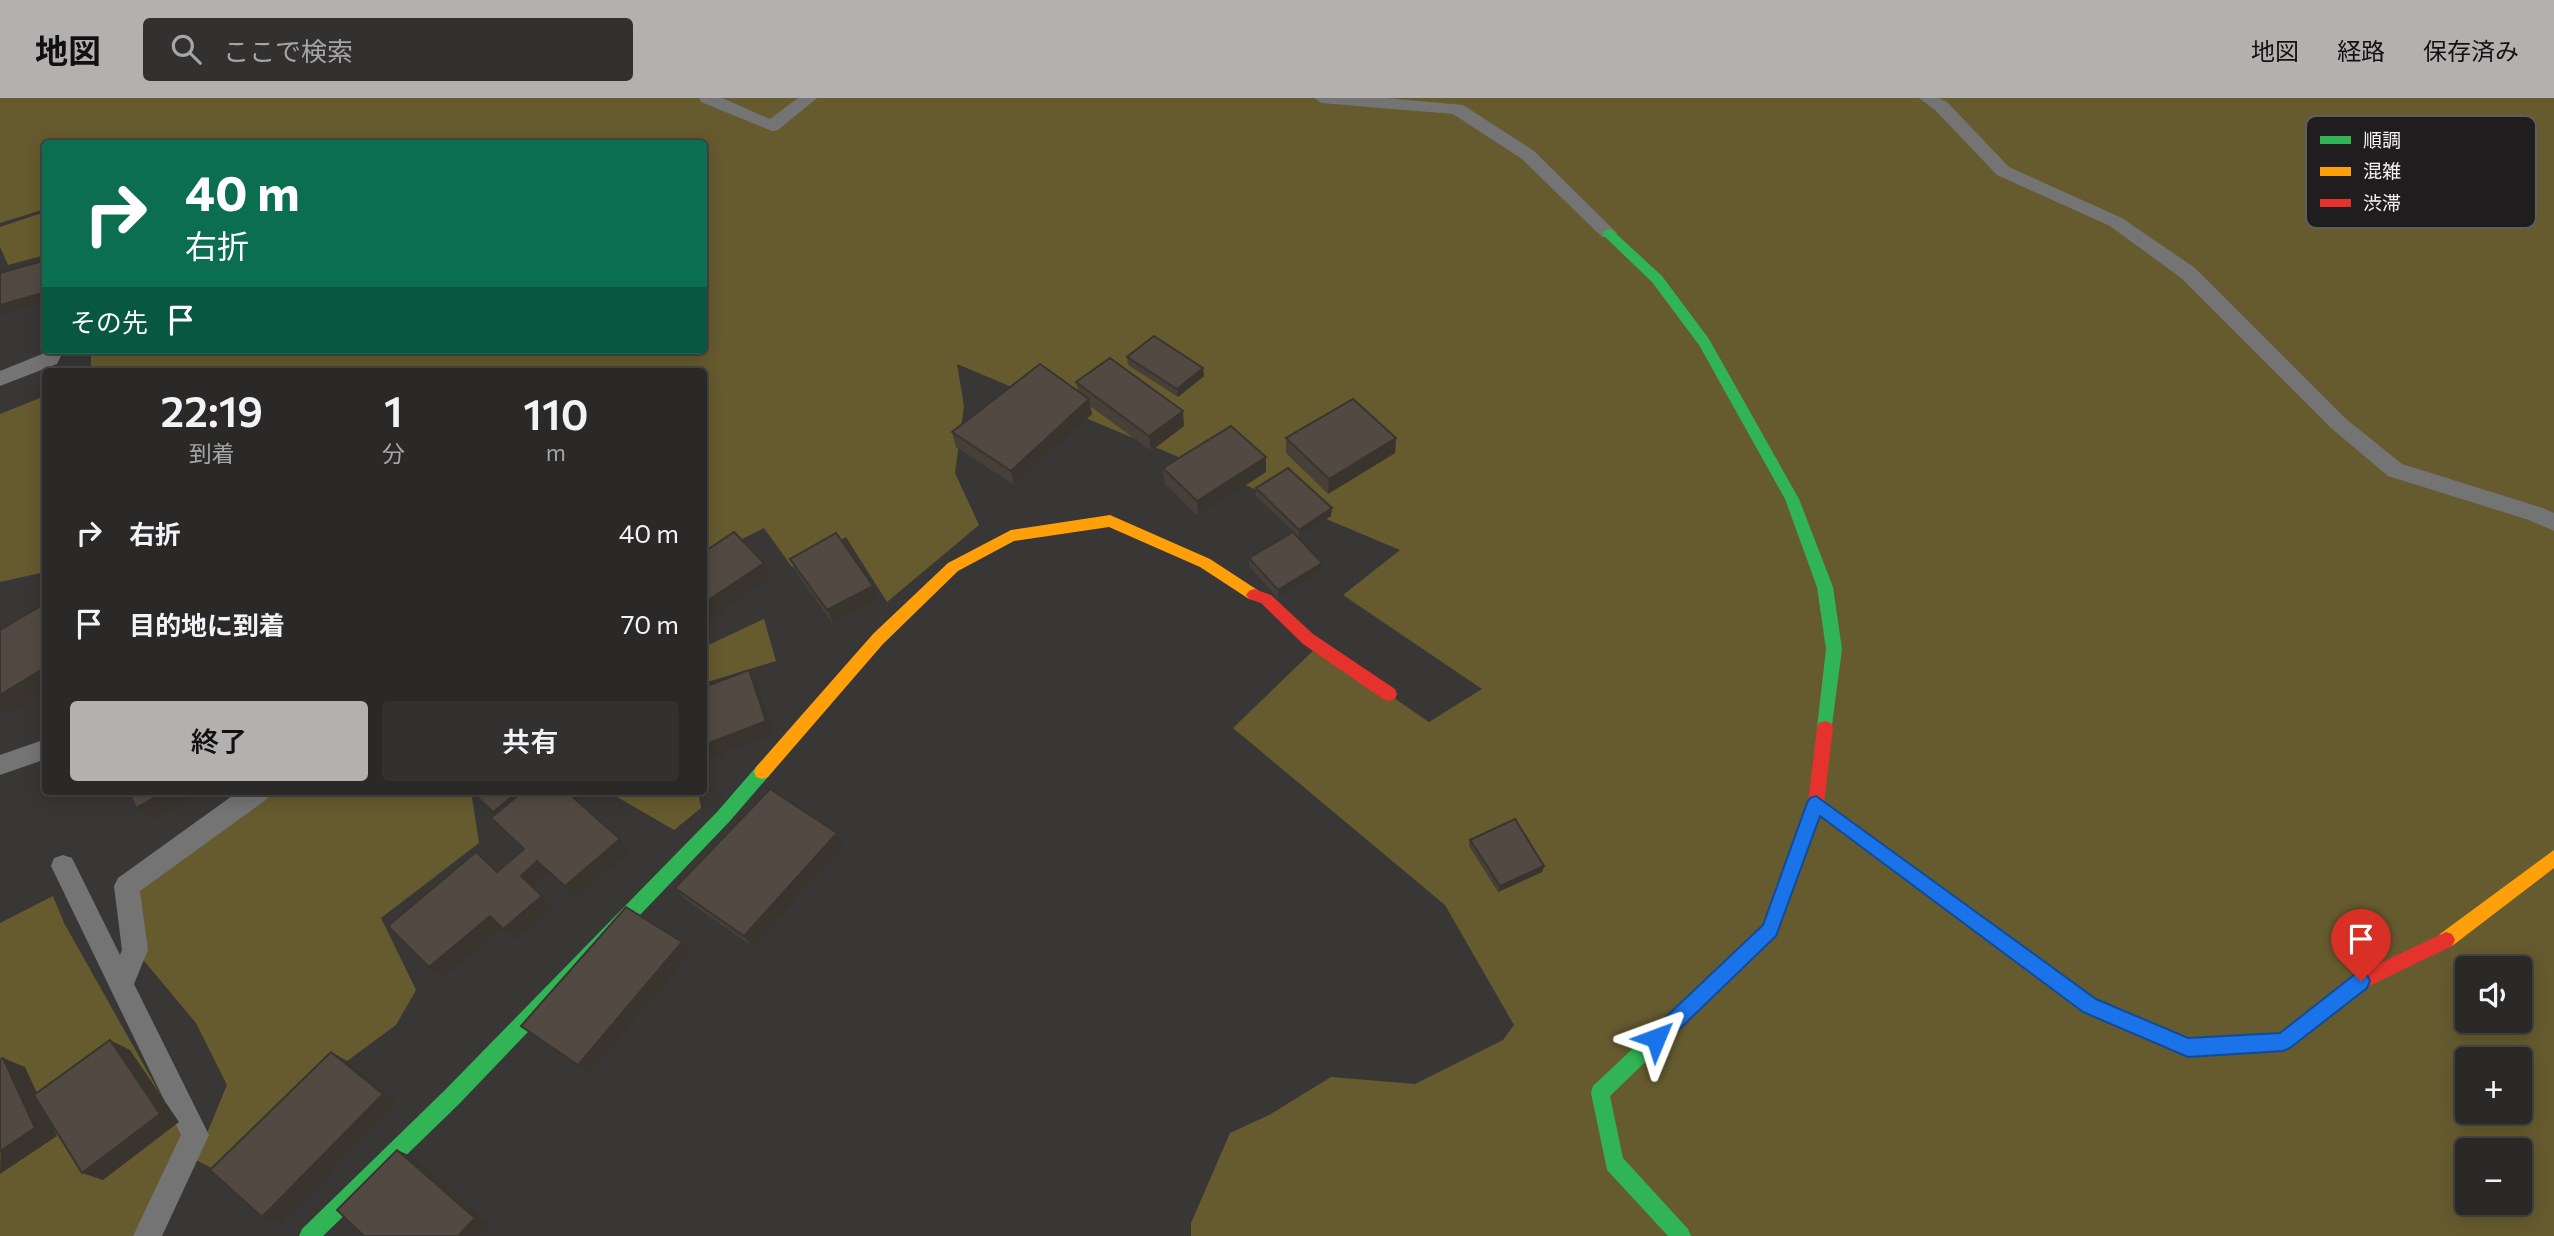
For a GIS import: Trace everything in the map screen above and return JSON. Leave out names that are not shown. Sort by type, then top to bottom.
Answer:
[{"type":"street","points":[[1608,233],[1657,279],[1704,342],[1791,499],[1825,587],[1834,649],[1816,803],[1770,930],[1600,1093],[1614,1163],[1681,1236]]},
{"type":"street","points":[[309,1236],[452,1097],[713,827],[878,639],[953,567],[1012,536],[1110,521],[1205,563],[1250,594],[1266,599],[1308,639],[1389,694]]},
{"type":"street","points":[[1816,803],[2090,1005],[2188,1048],[2283,1042],[2361,981],[2454,936],[2554,858]]},
{"type":"lane","points":[[707,98],[772,126],[809,98]]},
{"type":"lane","points":[[1322,98],[1457,109],[1528,155],[1608,233]]},
{"type":"lane","points":[[1927,98],[1941,106],[2003,171],[2116,222],[2188,273],[2338,424],[2395,470],[2536,514],[2554,523]]},
{"type":"lane","points":[[0,379],[50,359],[52,354]]},
{"type":"lane","points":[[0,765],[42,750]]},
{"type":"lane","points":[[121,985],[135,950],[127,886],[252,795]]},
{"type":"lane","points":[[63,866],[195,1135],[147,1236]]},
{"type":"shaded area","points":[[0,98],[2554,98],[2554,1236],[1191,1236],[1191,1223],[1230,1133],[1269,1115],[1331,1077],[1415,1084],[1503,1040],[1514,1025],[1445,905],[1233,728],[1318,646],[1429,722],[1482,689],[1343,595],[1400,550],[957,364],[964,406],[955,473],[979,525],[887,602],[846,537],[792,567],[764,528],[707,556],[707,368],[91,368],[91,354],[707,354],[707,140],[42,140],[42,210],[0,223]]},
{"type":"shaded area","points":[[42,213],[42,256],[8,265],[0,247],[0,227]]},
{"type":"shaded area","points":[[42,397],[42,573],[0,582],[0,414]]},
{"type":"shaded area","points":[[764,619],[776,661],[707,682],[707,646]]},
{"type":"shaded area","points":[[252,795],[472,795],[479,843],[381,918],[416,990],[396,1025],[347,1061],[229,1177],[196,1160],[227,1085],[196,1023],[135,950],[127,886]]},
{"type":"shaded area","points":[[614,795],[699,795],[701,808],[674,830]]},
{"type":"shaded area","points":[[53,896],[64,923],[163,1099],[195,1135],[138,1236],[0,1236],[0,923]]},
{"type":"building","points":[[42,261],[42,293],[0,305],[0,273]]},
{"type":"building","points":[[1154,336],[1203,368],[1177,389],[1127,357]]},
{"type":"building","points":[[1110,358],[1183,411],[1149,436],[1076,382]]},
{"type":"building","points":[[1040,364],[1089,399],[1011,471],[952,432]]},
{"type":"building","points":[[1353,399],[1396,438],[1329,479],[1286,438]]},
{"type":"building","points":[[1231,426],[1266,457],[1197,501],[1163,468]]},
{"type":"building","points":[[1288,468],[1332,508],[1299,530],[1256,488]]},
{"type":"building","points":[[734,532],[764,563],[707,601],[707,550]]},
{"type":"building","points":[[1293,532],[1322,563],[1278,590],[1249,558]]},
{"type":"building","points":[[836,533],[873,586],[827,610],[790,559]]},
{"type":"building","points":[[42,605],[42,669],[0,695],[0,630]]},
{"type":"building","points":[[749,670],[766,721],[707,744],[707,686]]},
{"type":"building","points":[[770,789],[837,833],[744,936],[675,888]]},
{"type":"building","points":[[130,795],[159,795],[136,808]]},
{"type":"building","points":[[475,795],[514,795],[493,812]]},
{"type":"building","points":[[518,795],[570,795],[620,839],[565,886],[537,861],[521,876],[542,896],[503,929],[490,916],[429,967],[388,926],[476,852],[497,872],[524,849],[491,818]]},
{"type":"building","points":[[1515,819],[1544,866],[1500,886],[1470,840]]},
{"type":"building","points":[[626,907],[682,942],[578,1065],[521,1026]]},
{"type":"building","points":[[110,1040],[160,1114],[82,1173],[34,1095]]},
{"type":"building","points":[[331,1052],[383,1094],[262,1217],[210,1170]]},
{"type":"building","points":[[3,1058],[35,1128],[0,1151],[0,1060]]},
{"type":"building","points":[[397,1150],[475,1218],[458,1236],[364,1236],[337,1210]]},
{"type":"traffic: fast","points":[[1608,233],[1657,279],[1704,342],[1792,499],[1825,587],[1834,649],[1825,728]]},
{"type":"traffic: fast","points":[[309,1236],[452,1097],[723,817],[762,772]]},
{"type":"traffic: fast","points":[[1681,1236],[1614,1163],[1600,1093],[1717,981]]},
{"type":"traffic: slow","points":[[762,772],[878,639],[953,567],[1011,536],[1110,521],[1205,563],[1254,595]]},
{"type":"traffic: slow","points":[[1816,803],[2036,966]]},
{"type":"traffic: slow","points":[[2446,940],[2554,858]]},
{"type":"traffic: jam","points":[[1254,595],[1266,599],[1308,639],[1389,694]]},
{"type":"traffic: jam","points":[[1717,981],[1770,930],[1816,803],[1825,728]]},
{"type":"traffic: jam","points":[[2036,966],[2089,1005],[2187,1048],[2283,1042],[2361,981],[2446,940]]},
{"type":"route","points":[[1656,1038],[1770,930],[1816,803],[2090,1005],[2188,1048],[2283,1042],[2361,981]]}]
